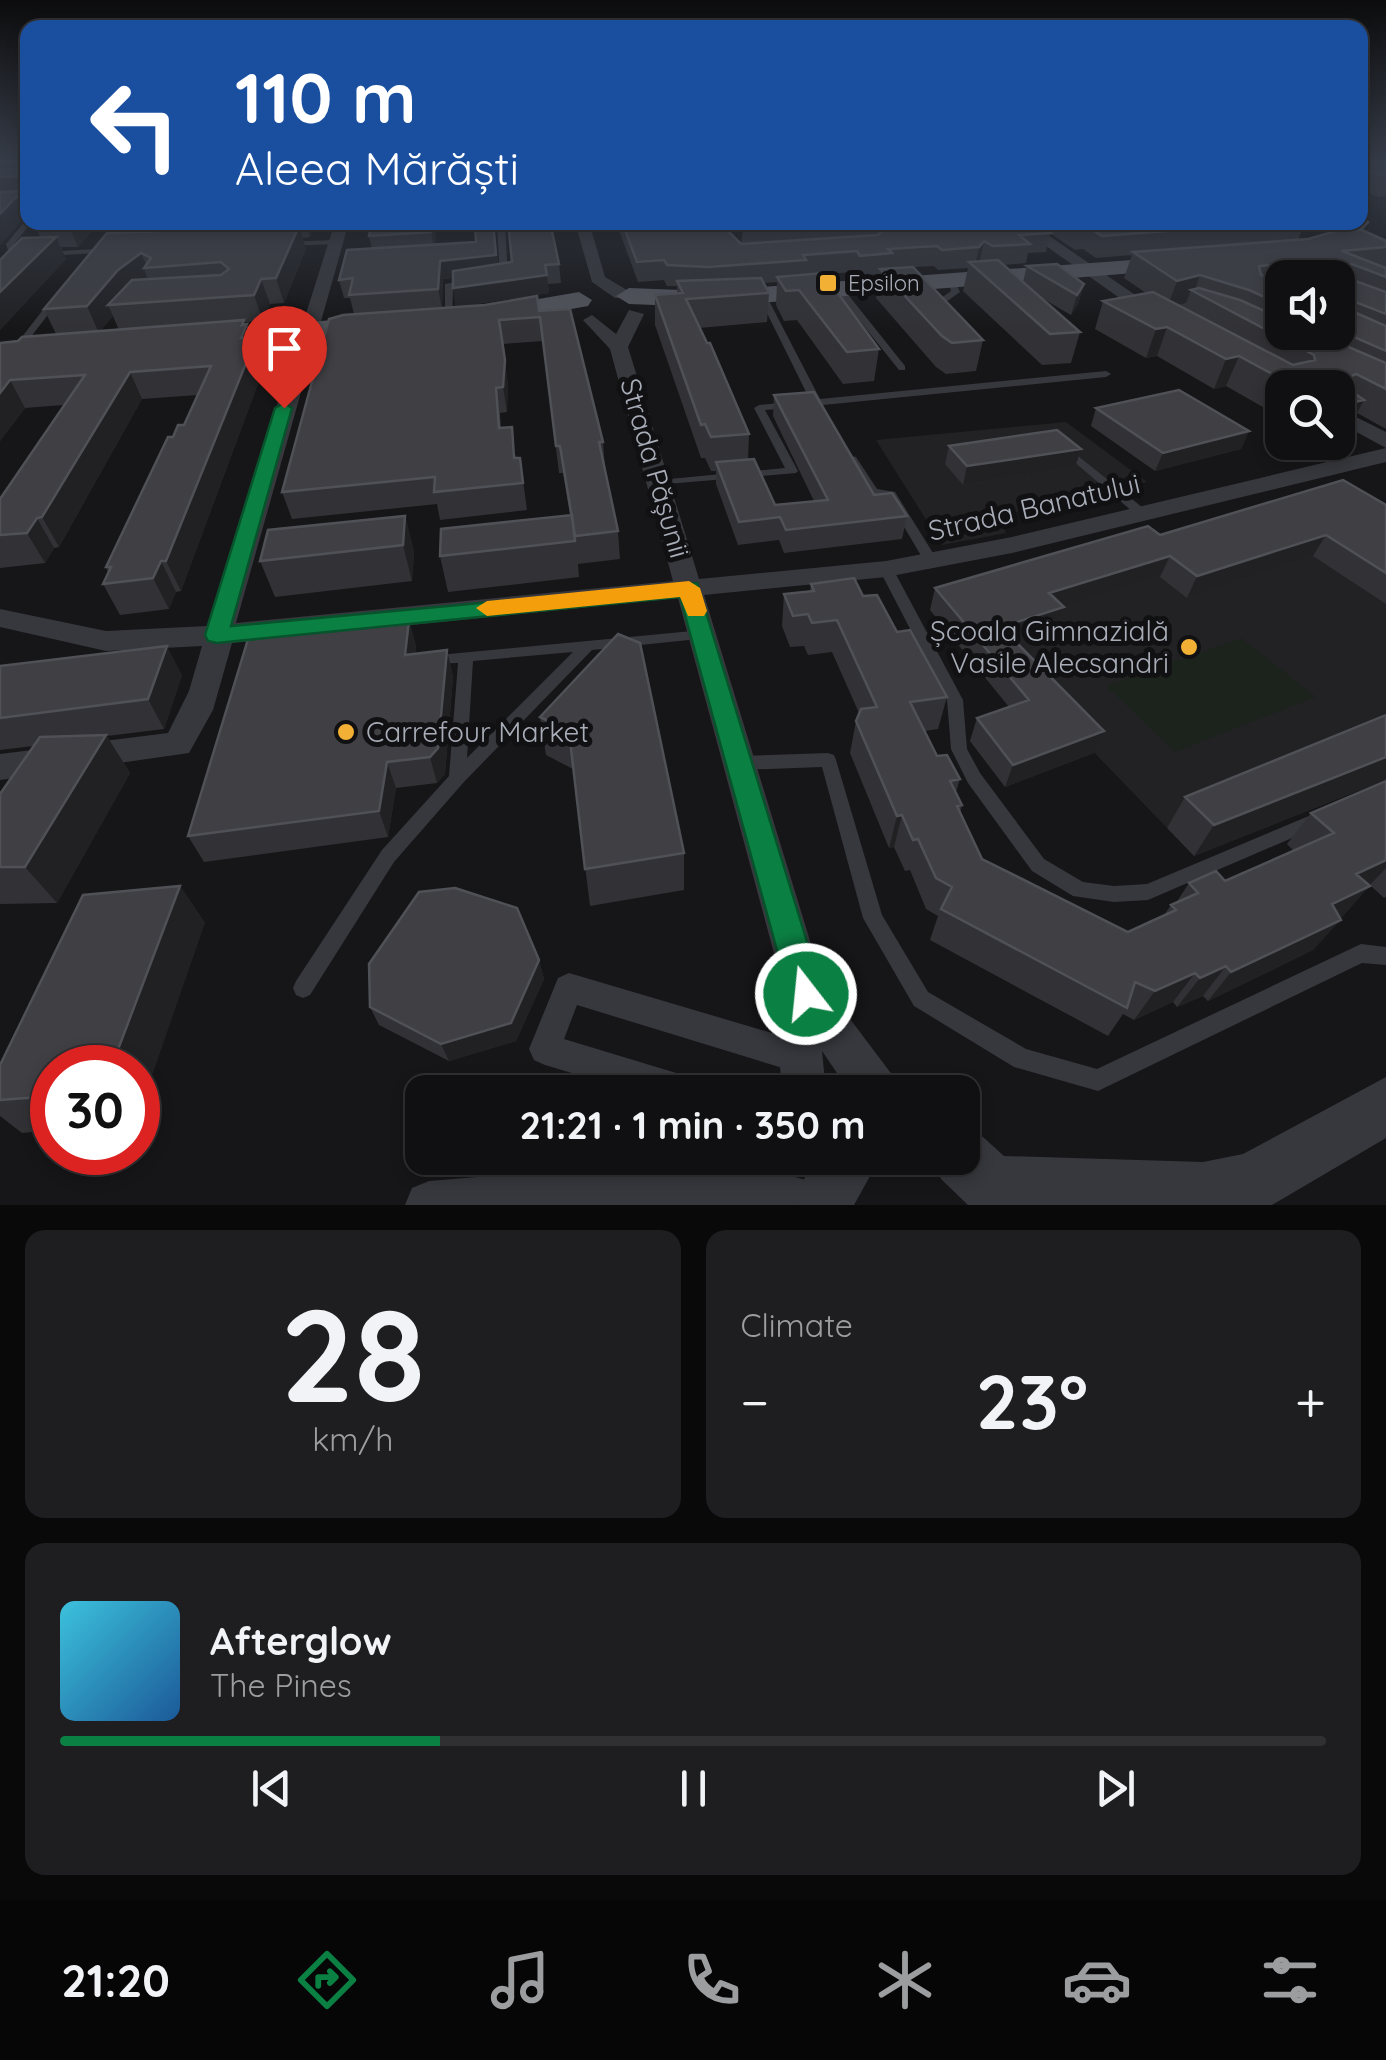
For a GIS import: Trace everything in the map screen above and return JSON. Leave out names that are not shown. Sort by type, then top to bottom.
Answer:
[{"type":"main road","points":[[1276,256],[1342,245],[1353,230]]},
{"type":"main road","points":[[156,341],[488,316],[587,303],[708,299],[1214,261]]},
{"type":"main road","points":[[7,353],[48,350]]},
{"type":"street","points":[[0,766],[178,744],[198,707],[306,330],[339,230]]},
{"type":"street","points":[[582,230],[587,303]]},
{"type":"street","points":[[1030,230],[1084,270],[1168,318]]},
{"type":"street","name":"Strada Pășunii","points":[[587,303],[620,347],[806,994],[802,1075]]},
{"type":"street","name":"Strada Pășunii","points":[[620,347],[631,304]]},
{"type":"street","points":[[1355,424],[1386,441]]},
{"type":"street","name":"Strada Banatului","points":[[0,618],[106,641],[217,635],[886,569],[1327,476],[1386,455]]},
{"type":"street","points":[[631,1075],[546,1049],[568,988],[802,1075]]},
{"type":"street","name":"Strada Pășunii","points":[[806,994],[865,1075]]},
{"type":"street","points":[[986,1183],[1193,1199],[1252,1183],[1386,1106]]},
{"type":"street","points":[[428,1205],[778,1197],[827,1183]]},
{"type":"lane","points":[[4,256],[23,230]]},
{"type":"lane","points":[[429,320],[449,284],[507,279],[503,230]]},
{"type":"lane","points":[[281,244],[335,242]]},
{"type":"lane","points":[[41,254],[123,249]]},
{"type":"lane","points":[[81,266],[93,251]]},
{"type":"lane","points":[[4,256],[24,255]]},
{"type":"lane","points":[[328,262],[347,260]]},
{"type":"lane","points":[[949,316],[938,303],[956,292],[952,280]]},
{"type":"lane","points":[[839,289],[902,368]]},
{"type":"lane","points":[[762,295],[826,418]]},
{"type":"lane","points":[[7,353],[58,296]]},
{"type":"lane","points":[[659,483],[792,471],[759,408],[1106,374]]},
{"type":"lane","points":[[1054,440],[1143,514]]},
{"type":"lane","points":[[845,447],[873,492],[891,495],[931,561]]},
{"type":"lane","points":[[886,569],[955,700],[959,749],[974,778],[1038,865],[1080,890],[1148,892],[1331,814]]},
{"type":"lane","points":[[426,661],[703,636]]},
{"type":"lane","points":[[303,988],[388,856],[458,778],[589,645]]},
{"type":"lane","points":[[458,778],[466,657]]},
{"type":"lane","points":[[740,763],[828,760],[873,918],[921,999],[1022,1059],[1098,1080],[1361,953],[1386,956]]},
{"type":"shaded area","points":[[1066,422],[1147,482],[998,516],[1006,533],[942,545],[876,440]]},
{"type":"shaded area","name":"Școala Gimnazială Vasile Alecsandri","points":[[1386,523],[1386,737],[1167,828],[951,604]]},
{"type":"shaded area","points":[[1241,638],[1316,697],[1175,752],[1106,686]]},
{"type":"building","points":[[297,230],[276,278],[261,279],[254,295],[108,305],[132,280],[221,275],[229,269],[221,262],[144,268],[151,258],[141,253],[118,270],[87,306],[44,309],[107,233]]},
{"type":"building","points":[[370,230],[431,230],[431,232],[369,236]]},
{"type":"building","points":[[475,230],[494,230],[496,255],[440,261],[438,289],[349,295],[353,278],[339,280],[347,250],[476,242]]},
{"type":"building","points":[[509,230],[552,230],[559,264],[545,265],[547,275],[453,288],[453,271],[512,262]]},
{"type":"building","points":[[625,230],[727,230],[741,244],[878,235],[883,230],[1051,233],[1019,235],[1030,244],[993,246],[984,241],[979,247],[888,249],[892,253],[860,256],[857,251],[803,255],[806,260],[708,267],[667,265],[664,260],[637,262]]},
{"type":"building","points":[[1092,230],[1181,230],[1102,236]]},
{"type":"building","points":[[1362,230],[1386,241],[1386,247],[1342,251],[1386,268],[1386,277],[1355,265],[1355,260],[1265,260],[1265,265],[1259,266],[1265,276],[1265,297],[1200,275],[1177,281],[1133,252],[1308,239],[1336,231]]},
{"type":"building","points":[[56,237],[0,292],[0,260],[22,238]]},
{"type":"building","points":[[998,260],[1080,332],[1050,334],[969,262]]},
{"type":"building","points":[[1057,264],[1084,284],[1077,295],[1027,266]]},
{"type":"building","points":[[913,267],[983,340],[952,343],[880,269]]},
{"type":"building","points":[[823,273],[879,349],[847,352],[799,290],[786,291],[777,277]]},
{"type":"building","points":[[761,278],[769,293],[686,299],[710,343],[749,434],[711,437],[705,424],[701,425],[655,295],[683,293],[677,281]]},
{"type":"building","points":[[1355,281],[1386,292],[1386,314],[1355,302]]},
{"type":"building","points":[[1199,288],[1265,311],[1265,329],[1191,290]]},
{"type":"building","points":[[1153,292],[1293,365],[1315,360],[1305,350],[1355,350],[1386,363],[1386,389],[1355,374],[1355,370],[1265,370],[1239,356],[1226,359],[1167,327],[1156,329],[1103,301]]},
{"type":"building","points":[[537,296],[539,311],[570,309],[603,442],[599,442],[618,531],[575,536],[560,446],[556,446],[540,317],[499,320],[505,360],[503,387],[496,388],[499,428],[512,427],[514,458],[520,458],[523,483],[434,492],[435,477],[282,492],[329,319],[485,305]]},
{"type":"building","points":[[1355,312],[1386,326],[1386,351],[1355,337]]},
{"type":"building","points":[[244,320],[242,325],[247,324],[241,338],[257,336],[166,561],[161,561],[153,578],[103,584],[111,567],[106,567],[168,437],[173,437],[178,425],[184,425],[211,366],[130,372],[42,517],[27,533],[0,535],[0,499],[85,375],[10,380],[0,393],[0,343],[22,337]]},
{"type":"building","points":[[1179,390],[1249,431],[1163,453],[1096,408]]},
{"type":"building","points":[[814,392],[874,495],[892,493],[907,516],[786,530],[780,517],[739,522],[716,462],[754,459],[775,505],[828,500],[774,395]]},
{"type":"building","points":[[1057,430],[1081,449],[967,466],[949,446]]},
{"type":"building","points":[[1343,480],[1386,505],[1386,573],[1326,535],[1197,576],[1170,556],[1049,593],[1064,607],[1001,627],[1104,731],[1013,765],[977,718],[1029,700],[935,588],[1148,526],[1160,535]]},
{"type":"building","points":[[572,515],[575,541],[440,556],[441,529]]},
{"type":"building","points":[[405,516],[403,545],[260,561],[268,530]]},
{"type":"building","points":[[854,578],[863,596],[877,595],[897,632],[910,630],[947,697],[910,702],[937,756],[947,755],[960,779],[950,781],[962,805],[957,806],[982,859],[1128,932],[1176,910],[1171,905],[1198,893],[1189,883],[1216,871],[1225,881],[1334,833],[1311,813],[1386,781],[1386,860],[1356,874],[1370,886],[1332,904],[1341,920],[1231,972],[1226,966],[1200,978],[1195,973],[1155,991],[1135,982],[1127,1008],[941,909],[952,887],[936,878],[918,839],[913,840],[902,815],[897,816],[856,721],[861,709],[877,707],[837,620],[812,623],[808,614],[793,616],[784,594],[814,591],[811,584]]},
{"type":"building","name":"Carrefour Market","points":[[409,620],[405,655],[447,650],[438,748],[430,757],[387,762],[379,811],[188,836],[249,636]]},
{"type":"building","points":[[618,634],[640,643],[684,853],[585,869],[569,731],[540,717]]},
{"type":"building","points":[[167,646],[148,699],[0,718],[0,666]]},
{"type":"building","points":[[1386,715],[1386,757],[1214,825],[1185,797]]},
{"type":"building","points":[[106,735],[25,867],[0,867],[0,794],[40,737]]},
{"type":"building","points":[[180,886],[120,1045],[30,1045],[30,1098],[0,1100],[0,1065],[83,895]]},
{"type":"building","points":[[455,888],[517,908],[539,960],[511,1023],[441,1044],[370,1007],[369,964],[419,892]]},
{"type":"slow traffic","points":[[487,608],[689,588],[696,611]]},
{"type":"place","name":"Epsilon","points":[[828,283]]},
{"type":"place","name":"Școala Gimnazială Vasile Alecsandri","points":[[1189,647]]},
{"type":"place","name":"Carrefour Market","points":[[346,732]]},
{"type":"route","points":[[284,408],[217,635],[689,588],[806,994]]}]
